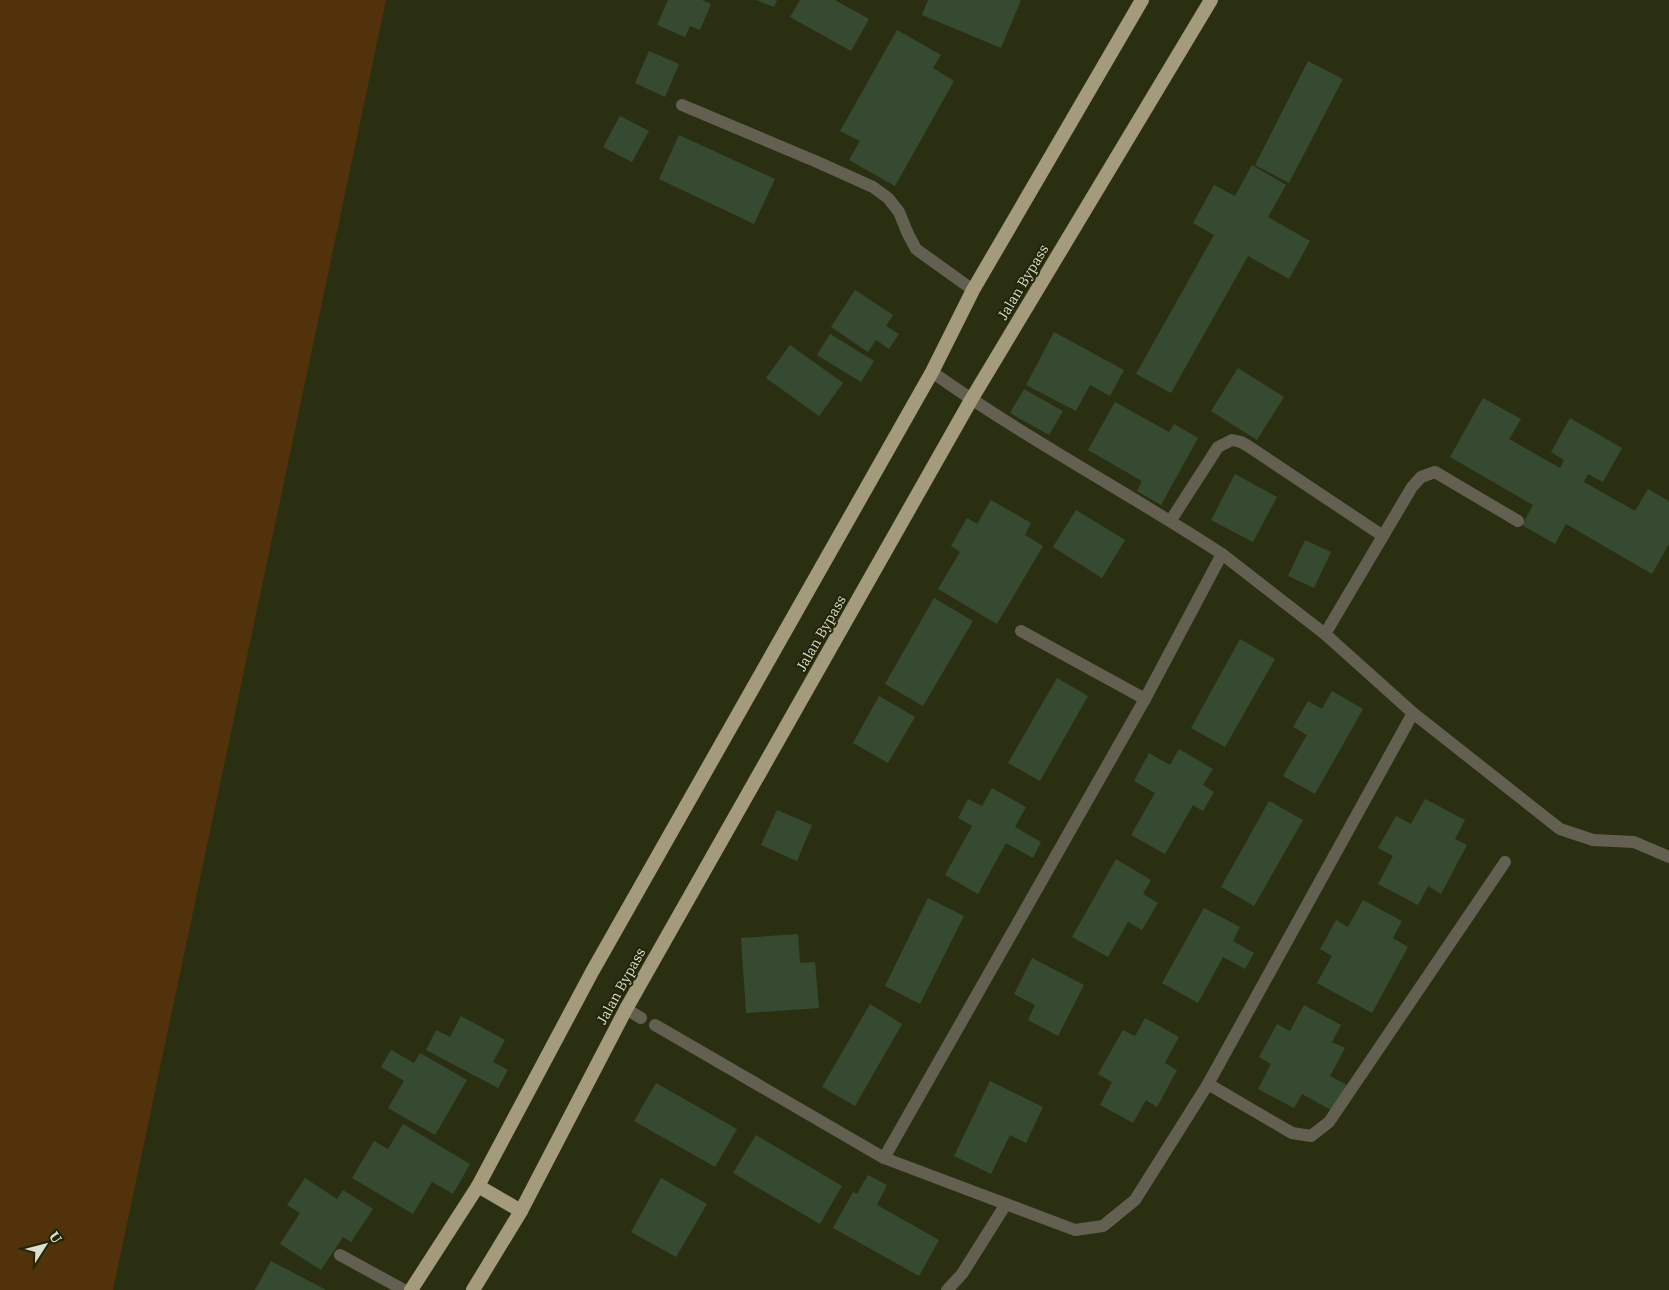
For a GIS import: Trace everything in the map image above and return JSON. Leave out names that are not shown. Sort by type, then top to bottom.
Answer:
[{"type":"highway","points":[[411,1290],[478,1186],[597,964],[932,372],[973,290],[1142,0]]},
{"type":"highway","name":"Jalan Bypass","points":[[473,1290],[521,1211],[626,1009],[972,400],[1211,0]]},
{"type":"highway","points":[[478,1186],[521,1211]]},
{"type":"street","points":[[682,105],[816,160],[873,187],[888,198],[899,212],[916,249],[973,290]]},
{"type":"street","points":[[932,372],[972,400],[1171,520],[1222,554],[1325,634],[1413,713],[1560,829],[1593,840],[1634,842],[1669,857]]},
{"type":"street","points":[[1171,520],[1218,447],[1232,440],[1248,446],[1384,536]]},
{"type":"street","points":[[1325,634],[1412,487],[1421,477],[1434,472],[1518,521]]},
{"type":"street","points":[[884,1158],[1145,699],[1222,554]]},
{"type":"street","points":[[1021,631],[1145,699]]},
{"type":"street","points":[[654,1025],[884,1158],[1075,1230],[1103,1226],[1135,1200],[1208,1084],[1413,713]]},
{"type":"street","points":[[1208,1084],[1292,1133],[1311,1136],[1329,1122],[1505,862]]},
{"type":"street","points":[[626,1009],[641,1018]]},
{"type":"street","points":[[947,1290],[962,1274],[1006,1204]]},
{"type":"street","points":[[340,1255],[404,1290]]},
{"type":"shaded area","points":[[0,0],[386,0],[113,1290],[0,1290]]},
{"type":"building","points":[[668,0],[702,0],[711,4],[700,30],[690,26],[685,37],[657,25]]},
{"type":"building","points":[[756,0],[777,0],[774,7]]},
{"type":"building","points":[[800,0],[835,0],[869,19],[851,51],[790,17]]},
{"type":"building","points":[[928,0],[1021,0],[1001,48],[922,15]]},
{"type":"building","points":[[897,30],[941,55],[933,68],[954,81],[895,186],[849,160],[860,141],[840,131]]},
{"type":"building","points":[[649,51],[679,64],[665,97],[635,83]]},
{"type":"building","points":[[1308,61],[1343,79],[1289,183],[1255,165]]},
{"type":"building","points":[[620,116],[649,131],[632,162],[603,147]]},
{"type":"building","points":[[679,135],[775,179],[754,224],[659,179]]},
{"type":"building","points":[[1252,165],[1286,185],[1268,217],[1310,241],[1289,279],[1248,256],[1171,393],[1136,374],[1214,235],[1193,223],[1214,185],[1235,196]]},
{"type":"building","points":[[855,290],[893,315],[886,326],[899,334],[889,349],[876,340],[868,352],[831,327]]},
{"type":"building","points":[[1054,332],[1124,370],[1110,396],[1090,385],[1076,411],[1026,385]]},
{"type":"building","points":[[830,334],[874,361],[861,382],[817,355]]},
{"type":"building","points":[[790,345],[843,383],[819,416],[766,378]]},
{"type":"building","points":[[1238,368],[1284,397],[1257,440],[1211,411]]},
{"type":"building","points":[[1024,389],[1063,411],[1049,435],[1010,413]]},
{"type":"building","points":[[1483,398],[1521,419],[1509,439],[1560,468],[1564,460],[1551,452],[1570,418],[1622,448],[1603,482],[1588,474],[1584,482],[1635,511],[1648,489],[1669,501],[1669,544],[1652,574],[1566,524],[1555,544],[1522,525],[1533,505],[1450,457]]},
{"type":"building","points":[[1115,402],[1169,432],[1174,424],[1198,438],[1161,505],[1137,491],[1142,481],[1088,450]]},
{"type":"building","points":[[1235,474],[1277,497],[1253,542],[1211,520]]},
{"type":"building","points":[[991,500],[1031,523],[1025,535],[1043,546],[997,624],[938,589],[960,552],[951,546],[967,518],[977,524]]},
{"type":"building","points":[[1076,510],[1125,540],[1102,578],[1053,547]]},
{"type":"building","points":[[1305,540],[1331,552],[1314,588],[1288,576]]},
{"type":"building","points":[[934,598],[973,621],[923,706],[885,684]]},
{"type":"building","points":[[1240,639],[1275,659],[1225,747],[1191,728]]},
{"type":"building","points":[[1057,678],[1088,696],[1040,781],[1008,763]]},
{"type":"building","points":[[1332,691],[1363,709],[1315,794],[1283,776],[1307,735],[1293,727],[1308,701],[1322,709]]},
{"type":"building","points":[[879,696],[915,717],[888,763],[853,743]]},
{"type":"building","points":[[1179,749],[1213,769],[1203,785],[1214,792],[1203,811],[1193,805],[1165,854],[1131,835],[1155,793],[1134,781],[1149,753],[1170,765]]},
{"type":"building","points":[[992,788],[1026,807],[1015,827],[1041,842],[1033,858],[1006,843],[978,894],[945,875],[972,826],[958,818],[968,799],[982,806]]},
{"type":"building","points":[[1425,799],[1465,820],[1455,839],[1467,845],[1441,894],[1428,886],[1418,905],[1378,884],[1393,856],[1378,848],[1396,816],[1411,824]]},
{"type":"building","points":[[1269,801],[1303,820],[1254,906],[1221,887]]},
{"type":"building","points":[[777,810],[812,825],[797,861],[761,845]]},
{"type":"building","points":[[1116,859],[1151,880],[1143,894],[1158,903],[1142,930],[1128,922],[1108,957],[1072,937]]},
{"type":"building","points":[[928,898],[964,916],[920,1004],[885,986]]},
{"type":"building","points":[[1363,900],[1402,921],[1393,938],[1408,947],[1372,1013],[1317,983],[1332,956],[1320,949],[1336,920],[1348,927]]},
{"type":"building","points":[[1204,908],[1240,927],[1233,941],[1254,953],[1245,969],[1223,957],[1198,1003],[1162,983]]},
{"type":"building","points":[[798,934],[800,963],[815,962],[819,1008],[746,1013],[741,938]]},
{"type":"building","points":[[1032,958],[1084,985],[1058,1036],[1028,1020],[1035,1005],[1014,994]]},
{"type":"building","points":[[870,1004],[902,1024],[855,1106],[822,1087]]},
{"type":"building","points":[[1304,1005],[1341,1025],[1332,1042],[1345,1048],[1330,1076],[1347,1085],[1333,1111],[1302,1094],[1294,1108],[1258,1089],[1271,1064],[1259,1057],[1277,1024],[1290,1031]]},
{"type":"building","points":[[461,1016],[505,1040],[493,1062],[508,1070],[498,1088],[426,1050],[436,1030],[450,1037]]},
{"type":"building","points":[[1145,1018],[1179,1037],[1165,1063],[1177,1070],[1157,1107],[1146,1100],[1133,1123],[1100,1105],[1112,1082],[1098,1074],[1123,1030],[1135,1036]]},
{"type":"building","points":[[391,1050],[414,1063],[420,1053],[467,1080],[435,1135],[388,1108],[404,1081],[381,1067]]},
{"type":"building","points":[[990,1081],[1043,1107],[1026,1143],[1010,1135],[991,1174],[954,1156]]},
{"type":"building","points":[[656,1083],[737,1129],[715,1167],[634,1121]]},
{"type":"building","points":[[403,1124],[470,1164],[453,1194],[432,1182],[413,1214],[352,1178],[374,1141],[388,1149]]},
{"type":"building","points":[[756,1135],[842,1186],[820,1224],[733,1173]]},
{"type":"building","points":[[868,1175],[887,1185],[877,1205],[939,1240],[919,1276],[833,1228],[853,1192],[857,1194]]},
{"type":"building","points":[[305,1178],[337,1199],[343,1190],[373,1209],[351,1242],[343,1237],[321,1270],[280,1244],[300,1213],[287,1205]]},
{"type":"building","points":[[661,1178],[707,1204],[676,1257],[631,1232]]},
{"type":"building","points":[[271,1261],[326,1290],[255,1290]]}]
